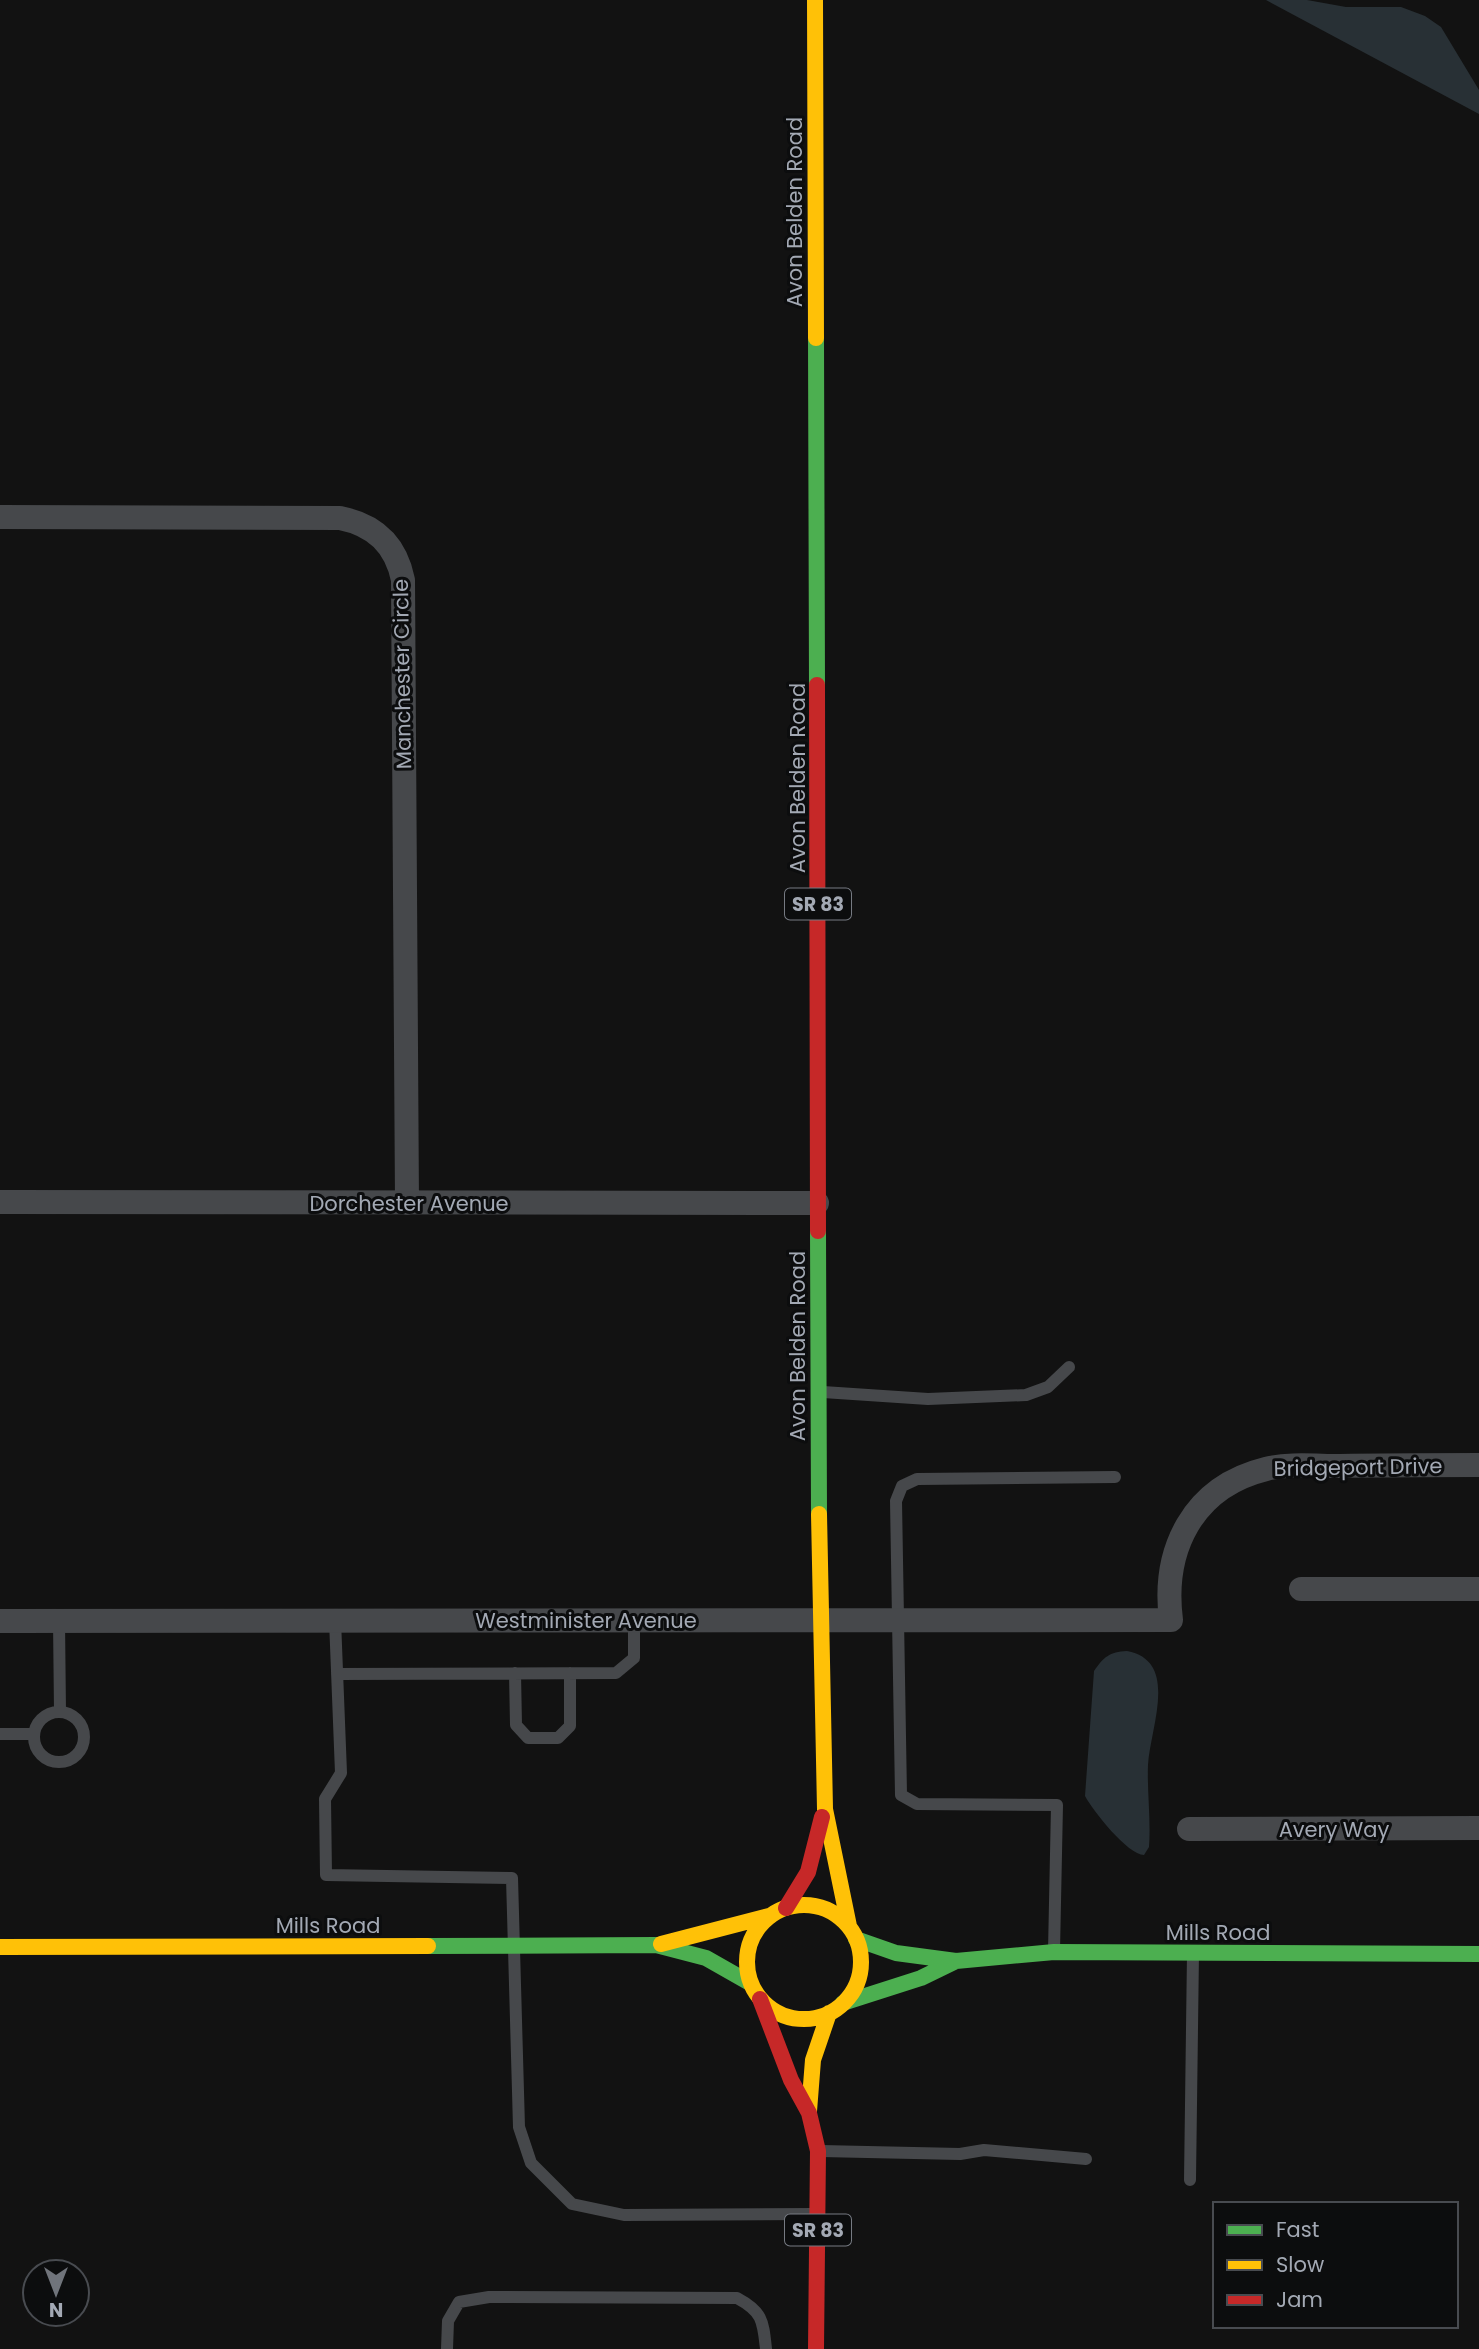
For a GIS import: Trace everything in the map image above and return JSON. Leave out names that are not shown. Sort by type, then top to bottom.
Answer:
[{"type":"main road","name":"Avon Belden Road","points":[[815,0],[819,1620],[825,1809],[852,1932]]},
{"type":"main road","name":"Avon Belden Road","points":[[786,1908],[809,1868],[825,1809]]},
{"type":"main road","points":[[818,1907],[852,1932],[861,1955],[860,1973],[854,1989],[844,2003],[829,2013],[811,2019],[792,2018],[774,2011],[760,1999],[750,1983],[746,1965],[749,1946],[757,1930],[769,1916],[786,1908],[818,1907]]},
{"type":"main road","name":"Mills Road","points":[[656,1945],[769,1916]]},
{"type":"main road","name":"Mills Road","points":[[852,1932],[896,1953],[956,1961],[1054,1952],[1479,1954]]},
{"type":"main road","name":"Mills Road","points":[[0,1947],[656,1945],[699,1954],[732,1969],[750,1983]]},
{"type":"main road","name":"Mills Road","points":[[844,2003],[921,1978],[956,1961]]},
{"type":"main road","name":"SR 83","points":[[760,1999],[791,2080],[808,2113],[818,2151],[817,2349]]},
{"type":"main road","name":"SR 83","points":[[808,2113],[813,2060],[829,2013]]},
{"type":"street","name":"Manchester Circle","points":[[0,517],[341,518],[374,530],[391,547],[399,562],[403,580],[407,1203]]},
{"type":"street","name":"Dorchester Avenue","points":[[0,1202],[817,1203]]},
{"type":"street","name":"Bridgeport Drive","points":[[1171,1620],[1168,1583],[1182,1533],[1199,1508],[1239,1478],[1278,1466],[1479,1465]]},
{"type":"street","points":[[1301,1589],[1479,1589]]},
{"type":"street","name":"Westminister Avenue","points":[[0,1621],[1171,1620]]},
{"type":"street","name":"Avery Way","points":[[1189,1829],[1479,1828]]},
{"type":"lane","points":[[819,1391],[928,1399],[1026,1395],[1048,1387],[1069,1367]]},
{"type":"lane","points":[[1054,1952],[1057,1805],[917,1804],[901,1795],[895,1501],[902,1486],[918,1479],[1115,1477]]},
{"type":"lane","points":[[335,1620],[341,1773],[325,1799],[326,1875],[512,1878],[519,2127],[531,2163],[572,2204],[624,2216],[818,2214]]},
{"type":"lane","points":[[337,1674],[616,1673],[634,1658],[634,1620]]},
{"type":"lane","points":[[59,1621],[60,1712]]},
{"type":"lane","points":[[515,1673],[516,1725],[528,1738],[558,1738],[570,1727],[570,1673]]},
{"type":"lane","points":[[60,1712],[74,1716],[84,1729],[83,1746],[79,1754],[64,1762],[47,1759],[35,1746],[34,1734],[43,1717],[60,1712]]},
{"type":"lane","points":[[0,1734],[34,1734]]},
{"type":"lane","points":[[1189,2180],[1193,1952]]},
{"type":"lane","points":[[818,2151],[960,2154],[984,2150],[1086,2159]]},
{"type":"lane","points":[[447,2349],[447,2321],[459,2302],[516,2297],[737,2298],[752,2306],[763,2320],[766,2349]]},
{"type":"shaded area","points":[[1266,0],[1307,0],[1346,7],[1401,7],[1425,16],[1441,27],[1479,90],[1479,114]]},
{"type":"shaded area","points":[[1127,1651],[1143,1657],[1153,1668],[1157,1682],[1158,1698],[1148,1765],[1149,1847],[1144,1855],[1120,1840],[1095,1812],[1085,1796],[1094,1671],[1108,1656]]},
{"type":"traffic: fast","points":[[816,338],[817,685]]},
{"type":"traffic: fast","points":[[818,1231],[819,1514]]},
{"type":"traffic: fast","points":[[856,1939],[896,1953],[956,1961],[1054,1952],[1479,1954]]},
{"type":"traffic: fast","points":[[428,1946],[656,1945],[706,1958],[750,1983]]},
{"type":"traffic: fast","points":[[843,2003],[921,1978],[956,1961]]},
{"type":"traffic: slow","points":[[815,0],[816,338]]},
{"type":"traffic: slow","points":[[819,1514],[825,1809],[849,1926]]},
{"type":"traffic: slow","points":[[804,1905],[826,1910],[844,1922],[856,1940],[861,1962],[856,1984],[844,2002],[826,2014],[804,2019],[782,2014],[764,2002],[752,1984],[747,1962],[752,1940],[764,1922],[782,1910],[804,1905]]},
{"type":"traffic: slow","points":[[661,1944],[769,1916]]},
{"type":"traffic: slow","points":[[0,1947],[428,1946]]},
{"type":"traffic: slow","points":[[809,2111],[813,2060],[829,2013]]},
{"type":"traffic: jam","points":[[817,685],[818,1231]]},
{"type":"traffic: jam","points":[[786,1908],[808,1872],[822,1817]]},
{"type":"traffic: jam","points":[[760,1999],[791,2080],[809,2113],[818,2151],[816,2349]]}]
